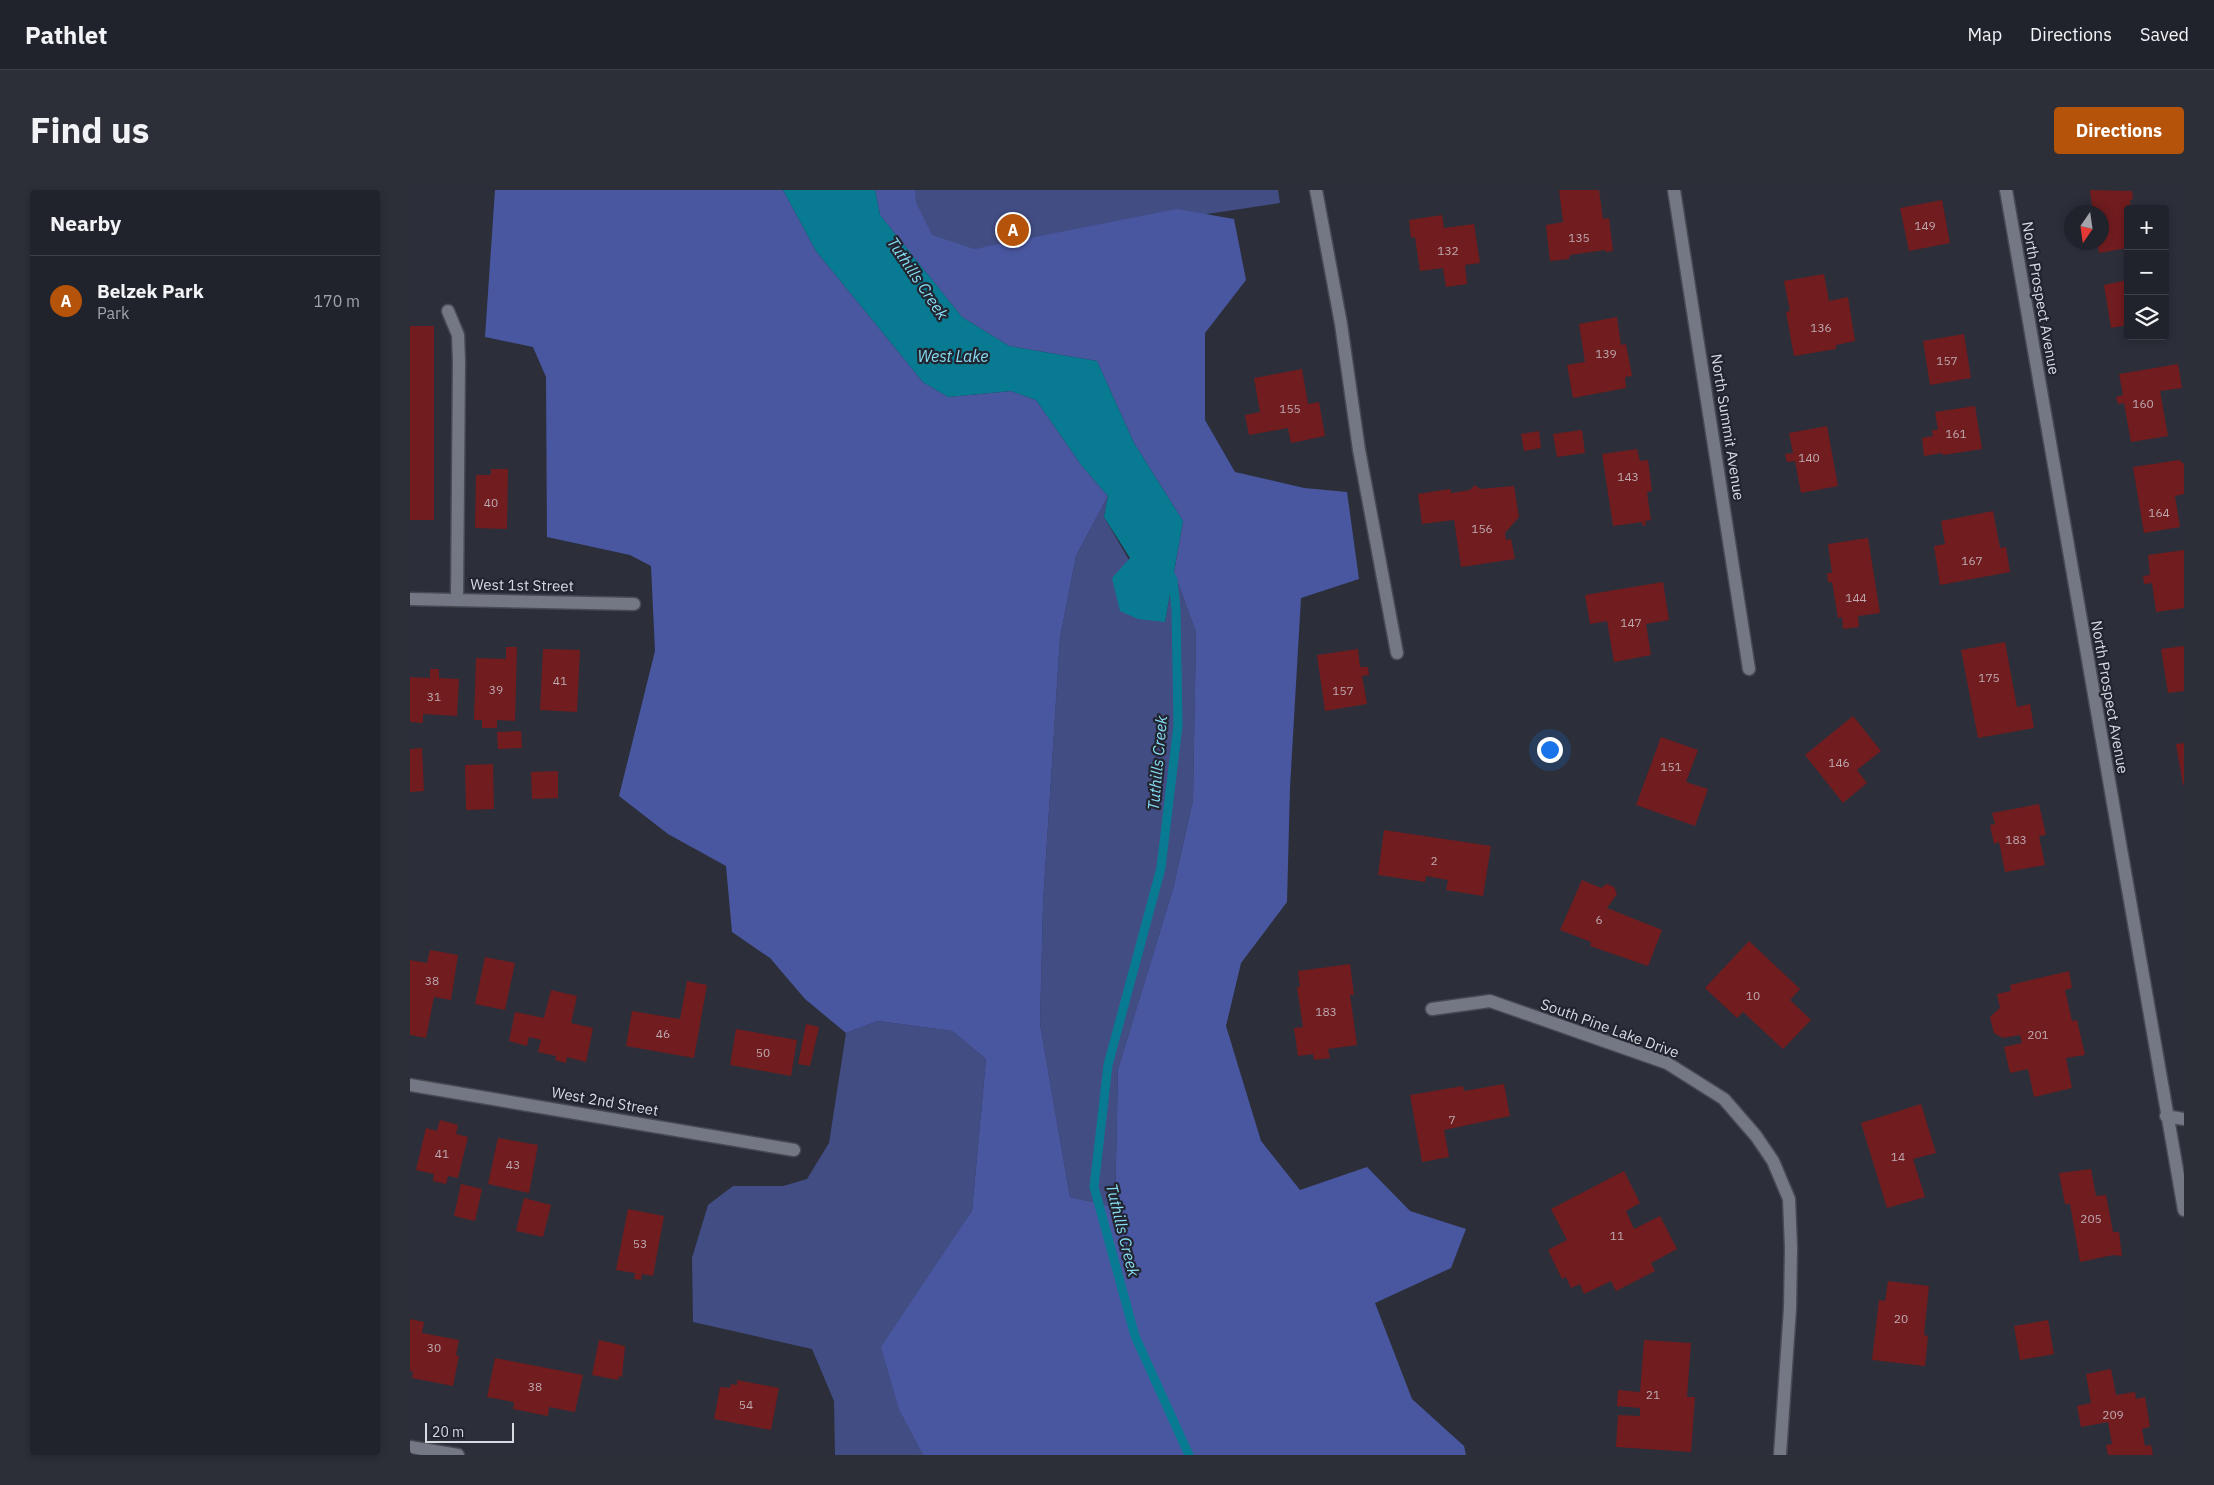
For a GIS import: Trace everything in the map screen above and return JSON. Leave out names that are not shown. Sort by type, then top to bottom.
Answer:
[{"type":"street","points":[[1316,190],[1341,324],[1358,450],[1397,652]]},
{"type":"street","name":"North Summit Avenue","points":[[1674,190],[1749,668]]},
{"type":"street","name":"North Prospect Avenue","points":[[2006,190],[2166,1116],[2184,1210]]},
{"type":"street","points":[[448,311],[458,335],[459,360],[457,600]]},
{"type":"street","name":"West 1st Street","points":[[410,599],[634,604]]},
{"type":"street","name":"South Pine Lake Drive","points":[[1432,1009],[1490,1002],[1667,1063],[1724,1099],[1756,1136],[1774,1161],[1789,1199],[1792,1248],[1790,1308],[1780,1455]]},
{"type":"street","name":"West 2nd Street","points":[[410,1084],[794,1150]]},
{"type":"street","points":[[2166,1116],[2184,1119]]},
{"type":"street","points":[[410,1447],[458,1455]]},
{"type":"shaded area","points":[[495,190],[783,190],[816,251],[923,382],[948,397],[1011,391],[1036,400],[1082,466],[1108,496],[1076,556],[1060,638],[1043,904],[1040,1024],[1070,1197],[1115,1207],[1118,1069],[1173,889],[1193,800],[1196,632],[1174,572],[1183,521],[1134,443],[1097,361],[1009,346],[962,317],[880,215],[875,190],[915,190],[916,203],[932,235],[974,249],[1177,209],[1234,219],[1246,280],[1205,333],[1205,420],[1235,472],[1304,488],[1347,492],[1359,579],[1301,598],[1290,787],[1287,902],[1241,963],[1226,1026],[1261,1141],[1300,1190],[1367,1167],[1410,1211],[1466,1229],[1451,1268],[1375,1303],[1412,1399],[1464,1446],[1466,1455],[923,1455],[900,1412],[881,1347],[972,1211],[986,1059],[952,1031],[878,1021],[846,1033],[805,999],[770,958],[732,932],[726,866],[668,834],[619,796],[655,651],[651,566],[630,555],[547,537],[546,377],[533,347],[485,337]]},
{"type":"shaded area","points":[[912,190],[1278,190],[1280,203],[928,256]]},
{"type":"shaded area","points":[[1108,496],[1104,517],[1165,622],[1174,572],[1196,632],[1193,800],[1173,889],[1118,1069],[1115,1207],[1070,1197],[1040,1024],[1043,904],[1060,638],[1076,556]]},
{"type":"shaded area","points":[[878,1021],[952,1031],[986,1059],[972,1211],[931,1276],[900,1412],[923,1455],[835,1455],[834,1401],[812,1349],[693,1322],[692,1258],[708,1205],[733,1186],[783,1186],[807,1179],[829,1143],[846,1033]]},
{"type":"water","name":"West Lake","points":[[783,190],[875,190],[880,215],[962,317],[1009,346],[1097,361],[1134,443],[1183,521],[1165,622],[1138,619],[1120,611],[1112,578],[1130,558],[1104,517],[1108,496],[1082,466],[1036,400],[1011,391],[948,397],[923,382],[816,251]]},
{"type":"building","points":[[1559,190],[1599,190],[1603,219],[1609,218],[1613,251],[1606,252],[1605,250],[1570,255],[1569,259],[1550,261],[1546,225],[1563,222]]},
{"type":"building","points":[[2090,190],[2132,191],[2133,199],[2130,200],[2131,205],[2124,205],[2124,249],[2099,253],[2098,250],[2109,250],[2109,205],[2092,205]]},
{"type":"building","points":[[1942,200],[1950,243],[1909,251],[1900,208]]},
{"type":"building","points":[[1442,215],[1444,228],[1474,224],[1480,263],[1465,265],[1467,284],[1446,287],[1443,268],[1420,271],[1415,237],[1411,238],[1409,220]]},
{"type":"building","points":[[1824,274],[1829,301],[1848,297],[1855,341],[1836,345],[1836,349],[1794,356],[1786,312],[1790,311],[1784,281]]},
{"type":"building","points":[[2124,281],[2124,326],[2111,328],[2104,285]]},
{"type":"building","points":[[1617,317],[1621,345],[1626,344],[1632,376],[1625,377],[1626,388],[1573,398],[1567,365],[1585,362],[1579,324]]},
{"type":"building","points":[[410,326],[434,326],[434,520],[410,520]]},
{"type":"building","points":[[1964,334],[1971,378],[1930,385],[1923,341]]},
{"type":"building","points":[[2178,364],[2182,388],[2160,391],[2168,436],[2131,442],[2124,403],[2118,404],[2116,397],[2123,395],[2119,374]]},
{"type":"building","points":[[1302,369],[1308,404],[1319,402],[1325,436],[1291,443],[1288,428],[1249,435],[1245,415],[1260,412],[1254,378]]},
{"type":"building","points":[[1975,406],[1982,449],[1924,456],[1922,438],[1933,436],[1932,430],[1938,430],[1935,412]]},
{"type":"building","points":[[1827,426],[1838,486],[1801,493],[1795,461],[1787,462],[1785,454],[1793,453],[1789,433]]},
{"type":"building","points":[[1582,430],[1585,453],[1557,457],[1553,434]]},
{"type":"building","points":[[1539,431],[1541,448],[1524,451],[1521,434]]},
{"type":"building","points":[[1637,449],[1640,461],[1648,460],[1652,491],[1647,492],[1651,520],[1645,521],[1646,525],[1643,526],[1642,522],[1613,526],[1602,454]]},
{"type":"building","points":[[2179,460],[2184,464],[2184,494],[2175,496],[2180,527],[2144,533],[2133,467]]},
{"type":"building","points":[[491,469],[508,469],[507,529],[475,528],[476,475],[491,475]]},
{"type":"building","points":[[1475,485],[1480,489],[1514,486],[1519,517],[1505,533],[1506,540],[1511,539],[1515,559],[1461,567],[1454,520],[1422,524],[1418,494],[1450,489],[1451,493],[1470,490]]},
{"type":"building","points":[[1993,511],[2000,548],[2006,547],[2010,572],[1940,585],[1934,546],[1945,544],[1941,521]]},
{"type":"building","points":[[1868,538],[1880,613],[1858,616],[1859,627],[1843,629],[1842,617],[1838,618],[1832,582],[1828,582],[1827,573],[1832,573],[1828,544]]},
{"type":"building","points":[[2184,550],[2184,608],[2156,612],[2152,583],[2144,584],[2143,576],[2150,575],[2148,555]]},
{"type":"building","points":[[1663,582],[1669,620],[1646,624],[1651,655],[1614,662],[1607,621],[1590,624],[1585,595]]},
{"type":"building","points":[[2005,642],[2017,707],[2030,704],[2034,728],[1978,738],[1961,650]]},
{"type":"building","points":[[2184,646],[2184,691],[2168,693],[2161,649]]},
{"type":"building","points":[[506,647],[517,647],[515,721],[497,720],[497,728],[482,728],[482,720],[474,720],[476,658],[506,659]]},
{"type":"building","points":[[543,649],[580,650],[577,712],[540,710]]},
{"type":"building","points":[[1358,649],[1360,667],[1368,667],[1369,675],[1362,676],[1367,704],[1325,711],[1317,655]]},
{"type":"building","points":[[430,669],[439,669],[439,678],[459,679],[457,716],[423,714],[423,723],[410,722],[410,677],[430,678]]},
{"type":"building","points":[[1853,716],[1881,751],[1857,770],[1867,783],[1843,803],[1805,755]]},
{"type":"building","points":[[521,731],[522,748],[498,749],[497,732]]},
{"type":"building","points":[[1661,737],[1698,750],[1686,782],[1708,789],[1695,826],[1636,805]]},
{"type":"building","points":[[2184,743],[2184,785],[2183,785],[2176,744]]},
{"type":"building","points":[[422,748],[424,791],[410,792],[410,749]]},
{"type":"building","points":[[493,764],[494,809],[466,810],[465,765]]},
{"type":"building","points":[[558,771],[558,798],[532,799],[531,772]]},
{"type":"building","points":[[2039,804],[2046,835],[2039,836],[2045,865],[2005,872],[1999,842],[1994,844],[1990,825],[1995,824],[1992,813]]},
{"type":"building","points":[[1384,830],[1491,846],[1483,896],[1446,890],[1448,880],[1426,876],[1425,882],[1378,875]]},
{"type":"building","points":[[1582,880],[1601,888],[1607,884],[1614,887],[1617,894],[1607,908],[1662,930],[1648,966],[1590,946],[1591,942],[1560,930]]},
{"type":"building","points":[[1749,941],[1800,989],[1790,1000],[1811,1020],[1783,1049],[1743,1012],[1737,1018],[1705,988]]},
{"type":"building","points":[[430,950],[458,955],[451,1000],[434,997],[426,1038],[410,1035],[410,960],[427,963]]},
{"type":"building","points":[[485,957],[515,963],[505,1010],[475,1004]]},
{"type":"building","points":[[1350,964],[1354,995],[1350,995],[1357,1045],[1328,1049],[1330,1058],[1314,1060],[1313,1054],[1298,1056],[1294,1028],[1303,1027],[1297,987],[1300,987],[1298,971]]},
{"type":"building","points":[[2069,971],[2072,988],[2065,990],[2072,1021],[2077,1020],[2085,1055],[2066,1058],[2072,1088],[2034,1097],[2028,1069],[2010,1073],[2004,1047],[2022,1043],[2020,1035],[2003,1038],[1994,1033],[1990,1017],[2000,1008],[1997,994],[2011,991],[2010,985]]},
{"type":"building","points":[[687,981],[707,985],[694,1058],[626,1046],[632,1011],[680,1019]]},
{"type":"building","points":[[551,990],[577,996],[571,1023],[593,1028],[586,1062],[567,1057],[566,1063],[555,1060],[556,1056],[538,1052],[541,1040],[529,1037],[527,1046],[509,1041],[515,1012],[544,1018]]},
{"type":"building","points":[[806,1024],[819,1027],[810,1066],[798,1064]]},
{"type":"building","points":[[736,1029],[797,1040],[791,1076],[730,1065]]},
{"type":"building","points":[[1504,1084],[1510,1116],[1444,1130],[1449,1157],[1422,1162],[1410,1095],[1463,1086],[1464,1091]]},
{"type":"building","points":[[1921,1104],[1936,1153],[1913,1159],[1925,1197],[1887,1208],[1861,1123]]},
{"type":"building","points":[[440,1120],[458,1125],[456,1134],[468,1137],[458,1178],[448,1176],[446,1184],[433,1181],[434,1174],[416,1170],[426,1128],[437,1131]]},
{"type":"building","points":[[498,1138],[538,1145],[529,1193],[488,1184]]},
{"type":"building","points":[[2091,1169],[2096,1196],[2106,1195],[2113,1232],[2119,1232],[2122,1256],[2113,1255],[2080,1262],[2070,1204],[2065,1204],[2059,1173]]},
{"type":"building","points":[[1624,1171],[1640,1203],[1626,1211],[1634,1229],[1660,1216],[1677,1249],[1651,1263],[1655,1271],[1616,1291],[1611,1281],[1584,1294],[1580,1284],[1571,1288],[1566,1277],[1562,1279],[1548,1250],[1567,1240],[1551,1209]]},
{"type":"building","points":[[461,1184],[482,1189],[475,1221],[454,1216]]},
{"type":"building","points":[[524,1198],[551,1205],[543,1237],[516,1231]]},
{"type":"building","points":[[628,1209],[664,1216],[653,1276],[642,1274],[641,1280],[634,1279],[635,1273],[616,1270]]},
{"type":"building","points":[[1888,1281],[1929,1286],[1924,1335],[1928,1336],[1925,1366],[1872,1360],[1879,1300],[1885,1301]]},
{"type":"building","points":[[410,1319],[424,1322],[422,1333],[459,1340],[456,1355],[459,1356],[453,1386],[412,1378],[413,1372],[410,1371]]},
{"type":"building","points":[[2048,1320],[2054,1354],[2020,1360],[2014,1326]]},
{"type":"building","points":[[599,1340],[625,1346],[622,1377],[619,1376],[618,1380],[592,1375]]},
{"type":"building","points":[[1644,1340],[1691,1343],[1687,1397],[1695,1397],[1691,1452],[1616,1447],[1618,1415],[1640,1416],[1640,1408],[1617,1406],[1618,1390],[1640,1392]]},
{"type":"building","points":[[495,1358],[583,1375],[575,1412],[549,1407],[548,1416],[513,1409],[514,1402],[487,1397]]},
{"type":"building","points":[[2111,1369],[2116,1395],[2135,1392],[2136,1399],[2145,1397],[2150,1427],[2142,1429],[2145,1446],[2151,1445],[2153,1455],[2108,1455],[2106,1445],[2112,1444],[2108,1422],[2081,1427],[2077,1406],[2091,1403],[2086,1374]]},
{"type":"building","points":[[737,1380],[779,1388],[771,1430],[714,1419],[720,1387],[730,1388],[731,1384],[737,1385]]},
{"type":"waterway","name":"Tuthills Creek","points":[[1168,570],[1173,580],[1176,609],[1178,725],[1161,868],[1108,1065],[1094,1187],[1135,1336],[1189,1455]]},
{"type":"place","name":"Belzek Park","points":[[1013,230]]}]
